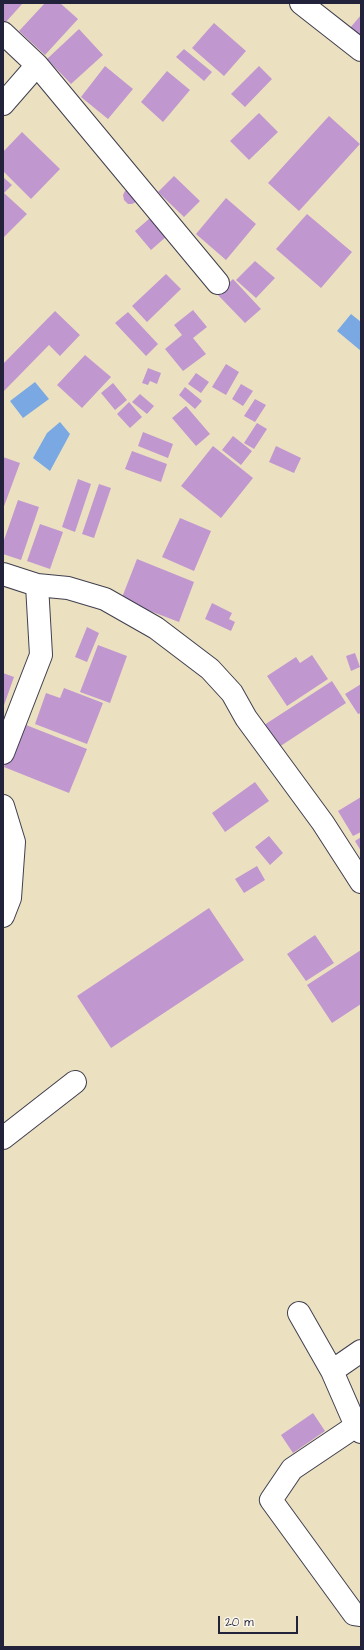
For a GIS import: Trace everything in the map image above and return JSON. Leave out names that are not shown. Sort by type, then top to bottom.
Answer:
[{"type":"street","points":[[301,3],[361,50]]},
{"type":"street","points":[[3,33],[37,65],[218,283]]},
{"type":"street","points":[[3,104],[37,65]]},
{"type":"street","points":[[3,574],[37,585],[68,588],[105,599],[156,628],[210,669],[232,693],[246,718],[323,823],[361,882]]},
{"type":"street","points":[[3,753],[41,655],[37,585]]},
{"type":"street","points":[[3,806],[14,842],[10,898],[3,916]]},
{"type":"street","points":[[3,1138],[75,1082]]},
{"type":"street","points":[[299,1313],[332,1371],[358,1429],[292,1469],[271,1500],[354,1614],[361,1615]]},
{"type":"street","points":[[332,1371],[361,1351]]},
{"type":"water","points":[[351,314],[361,322],[361,351],[337,331]]},
{"type":"water","points":[[35,382],[49,399],[23,418],[10,401]]},
{"type":"water","points":[[60,422],[70,434],[50,471],[33,458],[47,433]]},
{"type":"building","points":[[3,3],[23,3],[5,23],[3,22]]},
{"type":"building","points":[[45,3],[60,3],[78,19],[45,55],[19,31]]},
{"type":"building","points":[[361,15],[361,37],[350,28]]},
{"type":"building","points":[[214,23],[246,51],[224,76],[192,48]]},
{"type":"building","points":[[79,29],[103,55],[71,84],[47,59]]},
{"type":"building","points":[[184,49],[212,72],[204,81],[176,57]]},
{"type":"building","points":[[105,66],[133,89],[108,119],[81,97]]},
{"type":"building","points":[[259,66],[272,79],[245,107],[231,94]]},
{"type":"building","points":[[167,71],[190,90],[163,122],[141,102]]},
{"type":"building","points":[[259,113],[278,132],[249,160],[230,141]]},
{"type":"building","points":[[329,116],[360,144],[299,211],[268,183]]},
{"type":"building","points":[[22,132],[60,169],[31,199],[3,171],[3,152]]},
{"type":"building","points":[[174,176],[200,201],[184,217],[158,192]]},
{"type":"building","points":[[3,177],[12,185],[4,193],[27,214],[3,238]]},
{"type":"building","points":[[130,189],[136,202],[128,204],[124,200],[123,195],[125,191]]},
{"type":"building","points":[[226,198],[256,224],[226,260],[196,234]]},
{"type":"building","points":[[307,214],[352,252],[321,288],[276,249]]},
{"type":"building","points":[[150,218],[167,236],[151,250],[135,231]]},
{"type":"building","points":[[255,261],[275,278],[256,298],[236,280]]},
{"type":"building","points":[[166,274],[181,289],[147,322],[132,306]]},
{"type":"building","points":[[233,279],[261,309],[245,323],[217,294]]},
{"type":"building","points":[[193,310],[207,327],[193,338],[206,354],[183,371],[165,349],[182,335],[174,325]]},
{"type":"building","points":[[55,311],[80,335],[60,356],[49,345],[3,392],[3,364]]},
{"type":"building","points":[[128,312],[158,344],[146,356],[115,323]]},
{"type":"building","points":[[85,355],[111,377],[82,408],[57,385]]},
{"type":"building","points":[[226,364],[239,372],[226,395],[212,387]]},
{"type":"building","points":[[148,368],[161,373],[157,384],[150,381],[148,385],[142,383]]},
{"type":"building","points":[[196,373],[209,382],[201,393],[188,384]]},
{"type":"building","points":[[113,383],[127,400],[115,410],[101,393]]},
{"type":"building","points":[[241,384],[253,391],[243,406],[232,399]]},
{"type":"building","points":[[185,387],[202,401],[195,409],[179,395]]},
{"type":"building","points":[[140,394],[154,406],[147,414],[132,402]]},
{"type":"building","points":[[255,399],[266,405],[255,422],[244,416]]},
{"type":"building","points":[[129,402],[142,417],[130,428],[117,414]]},
{"type":"building","points":[[186,406],[210,434],[196,446],[172,418]]},
{"type":"building","points":[[257,423],[267,429],[254,449],[244,443]]},
{"type":"building","points":[[143,432],[173,444],[168,458],[138,446]]},
{"type":"building","points":[[233,436],[252,451],[241,465],[222,450]]},
{"type":"building","points":[[213,446],[253,478],[221,518],[181,486]]},
{"type":"building","points":[[276,446],[301,458],[294,473],[269,462]]},
{"type":"building","points":[[132,451],[167,464],[161,482],[125,469]]},
{"type":"building","points":[[3,457],[20,463],[3,509]]},
{"type":"building","points":[[78,479],[91,484],[75,532],[62,527]]},
{"type":"building","points":[[99,484],[111,488],[94,538],[82,534]]},
{"type":"building","points":[[18,500],[39,507],[21,560],[3,554],[3,543]]},
{"type":"building","points":[[180,518],[211,531],[194,571],[162,557]]},
{"type":"building","points":[[40,524],[63,532],[50,569],[27,561]]},
{"type":"building","points":[[137,559],[194,582],[179,622],[121,600]]},
{"type":"building","points":[[212,603],[232,613],[229,619],[235,622],[231,631],[205,619]]},
{"type":"building","points":[[87,627],[99,633],[87,662],[75,657]]},
{"type":"building","points":[[98,645],[127,656],[110,703],[80,692]]},
{"type":"building","points":[[355,653],[360,667],[351,671],[346,656]]},
{"type":"building","points":[[312,655],[328,679],[287,706],[267,676],[296,657],[300,663]]},
{"type":"building","points":[[3,673],[14,677],[3,708]]},
{"type":"building","points":[[332,681],[346,703],[276,749],[261,727]]},
{"type":"building","points":[[361,684],[361,713],[358,714],[345,694]]},
{"type":"building","points":[[64,688],[103,703],[87,744],[35,724],[46,693],[60,698]]},
{"type":"building","points":[[21,723],[87,749],[69,793],[4,767]]},
{"type":"building","points":[[255,782],[269,801],[225,832],[212,813]]},
{"type":"building","points":[[361,797],[361,832],[353,836],[338,811]]},
{"type":"building","points":[[269,836],[283,853],[270,865],[255,847]]},
{"type":"building","points":[[361,837],[361,851],[355,841]]},
{"type":"building","points":[[257,866],[265,880],[244,893],[235,879]]},
{"type":"building","points":[[209,908],[244,960],[111,1048],[77,996]]},
{"type":"building","points":[[315,935],[334,963],[306,981],[287,954]]},
{"type":"building","points":[[361,950],[361,1004],[332,1023],[307,985]]},
{"type":"building","points":[[313,1413],[325,1431],[293,1453],[281,1435]]}]
